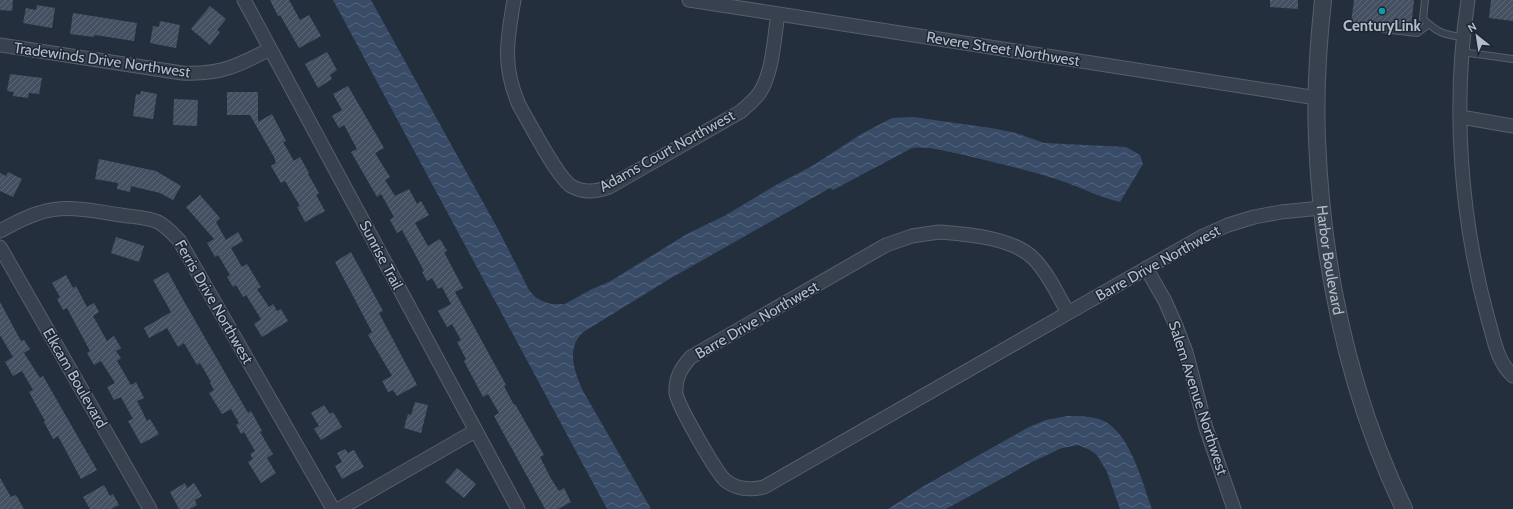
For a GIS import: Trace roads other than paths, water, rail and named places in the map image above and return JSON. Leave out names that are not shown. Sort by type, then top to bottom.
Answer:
[{"type":"street","name":"Sunrise Trail","points":[[244,0],[518,509]]},
{"type":"street","name":"Adams Court Northwest","points":[[514,0],[507,53],[509,73],[514,93],[560,176],[570,186],[583,191],[597,191],[609,187],[740,112],[751,103],[760,93],[770,68],[778,14]]},
{"type":"street","name":"Revere Street Northwest","points":[[689,0],[1316,98]]},
{"type":"street","name":"Harbor Boulevard","points":[[1323,0],[1316,98],[1317,139],[1322,208],[1328,258],[1337,307],[1363,405],[1380,452],[1404,509]]},
{"type":"street","points":[[1468,0],[1462,52],[1460,117],[1462,160],[1466,196],[1474,260],[1483,302],[1499,358],[1506,370],[1513,376]]},
{"type":"street","name":"Tradewinds Drive Northwest","points":[[0,45],[174,72],[196,74],[209,73],[236,66],[270,49]]},
{"type":"street","points":[[1460,117],[1513,126]]},
{"type":"street","name":"Ferris Drive Northwest","points":[[0,231],[26,217],[40,212],[66,208],[80,208],[145,218],[158,222],[170,230],[179,240],[333,509]]},
{"type":"street","name":"Barre Drive Northwest","points":[[1068,313],[1035,259],[1013,244],[953,233],[932,233],[912,236],[886,245],[691,358],[682,367],[676,380],[676,394],[680,406],[718,471],[726,481],[738,488],[751,490],[764,487],[1203,236],[1234,223],[1254,217],[1281,212],[1322,208]]},
{"type":"street","name":"Elkcam Boulevard","points":[[0,247],[150,509]]},
{"type":"street","name":"Salem Avenue Northwest","points":[[1146,268],[1165,301],[1186,352],[1206,428],[1234,509]]},
{"type":"street","points":[[339,509],[475,431]]},
{"type":"lane","points":[[1425,0],[1423,19],[1441,33],[1464,37]]},
{"type":"lane","points":[[1383,29],[1417,33],[1429,24]]},
{"type":"lane","points":[[1462,52],[1513,59]]},
{"type":"water","points":[[333,0],[371,0],[499,231],[529,290],[535,297],[551,304],[565,304],[592,289],[609,282],[687,234],[726,215],[776,185],[812,166],[863,133],[892,118],[913,117],[991,128],[1016,133],[1044,143],[1126,147],[1140,155],[1143,164],[1120,202],[1059,180],[1024,170],[964,155],[925,148],[912,148],[833,190],[830,188],[671,278],[585,331],[575,344],[573,351],[574,367],[583,391],[651,509],[607,509]]},
{"type":"water","points":[[1067,416],[1095,418],[1104,421],[1113,428],[1121,437],[1134,460],[1152,509],[1120,509],[1107,472],[1097,455],[1078,445],[1062,448],[1032,462],[946,509],[888,509],[922,487],[1029,427],[1046,420]]},
{"type":"place","name":"CenturyLink","points":[[1382,11]]}]
